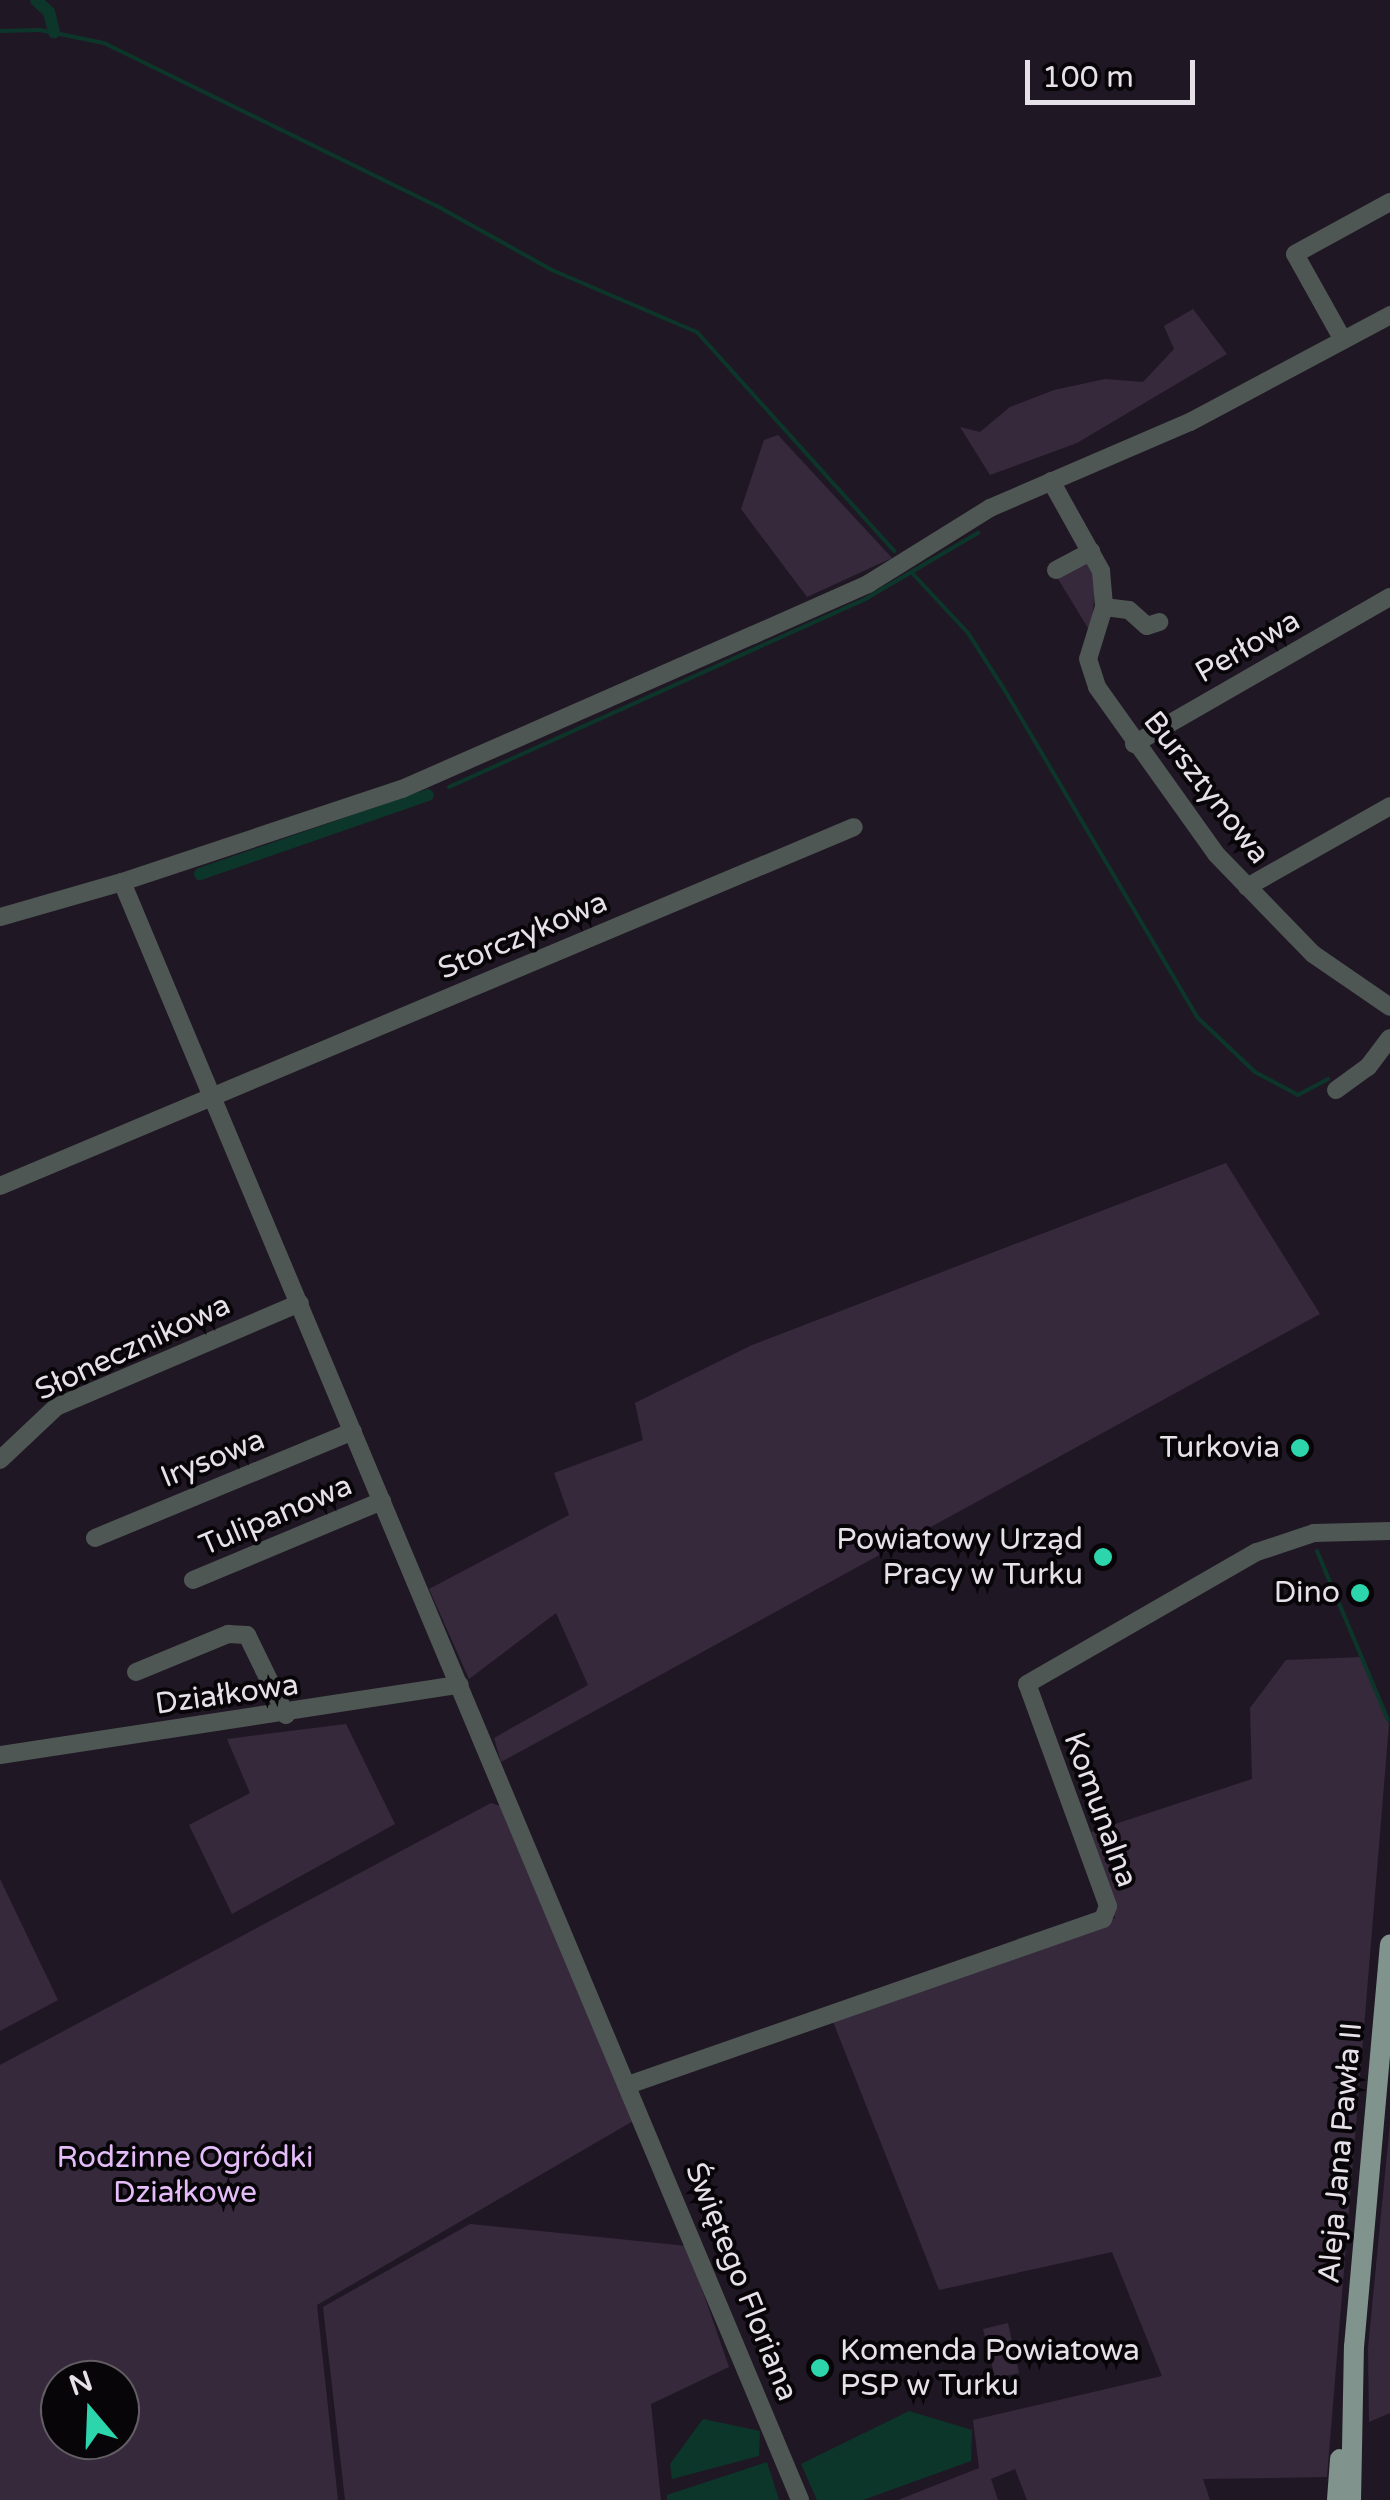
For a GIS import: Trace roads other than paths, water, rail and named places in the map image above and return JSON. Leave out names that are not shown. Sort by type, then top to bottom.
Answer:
[{"type":"main road","name":"Aleja Jana Pawła II","points":[[1352,2500],[1353,2368],[1390,1945]]},
{"type":"main road","name":"Aleja Jana Pawła II","points":[[1336,2500],[1333,2472],[1353,2368]]},
{"type":"street","points":[[1343,340],[1296,254],[1390,202]]},
{"type":"street","points":[[0,916],[278,834],[448,770],[868,584],[981,514],[1190,422],[1390,315]]},
{"type":"street","name":"Bursztynowa","points":[[1052,481],[1101,572],[1104,607],[1090,650],[1091,675],[1134,744],[1186,818],[1247,887],[1322,962],[1390,1007]]},
{"type":"street","points":[[1056,570],[1091,551]]},
{"type":"street","name":"Perłowa","points":[[1134,744],[1390,598]]},
{"type":"street","points":[[1104,607],[1129,610],[1147,626],[1160,622]]},
{"type":"street","points":[[1247,887],[1390,806]]},
{"type":"street","name":"Storczykowa","points":[[0,1186],[854,827]]},
{"type":"street","points":[[122,882],[631,2084]]},
{"type":"street","points":[[1336,1090],[1368,1068],[1390,1038]]},
{"type":"street","name":"Słonecznikowa","points":[[0,1460],[56,1407],[300,1303]]},
{"type":"street","name":"Irysowa","points":[[95,1538],[353,1432]]},
{"type":"street","name":"Tulipanowa","points":[[192,1580],[382,1502]]},
{"type":"street","name":"Komunalna","points":[[631,2084],[1103,1919],[1108,1906],[1027,1684],[1257,1552],[1314,1533],[1390,1531]]},
{"type":"street","points":[[136,1672],[228,1634],[247,1635],[286,1715]]},
{"type":"street","name":"Działkowa","points":[[0,1755],[463,1692]]},
{"type":"street","name":"Świętego Floriana","points":[[631,2084],[800,2500]]},
{"type":"waterway","points":[[36,0],[49,12],[54,32]]},
{"type":"waterway","points":[[0,31],[40,30],[104,43],[437,206],[552,270],[697,332],[894,551]]},
{"type":"waterway","points":[[449,787],[867,598],[978,533]]},
{"type":"waterway","points":[[913,574],[968,633],[1004,689],[1197,1017],[1255,1072],[1298,1095],[1328,1079]]},
{"type":"waterway","points":[[200,874],[428,795]]},
{"type":"waterway","points":[[1317,1551],[1388,1720]]},
{"type":"place","name":"Turkovia","points":[[1300,1448]]},
{"type":"place","name":"Powiatowy Urząd Pracy w Turku","points":[[1103,1557]]},
{"type":"place","name":"Dino","points":[[1360,1593]]},
{"type":"place","name":"Komenda Powiatowa PSP w Turku","points":[[820,2368]]},
{"type":"park label","name":"Rodzinne Ogródki Działkowe","points":[[185,2175]]}]
